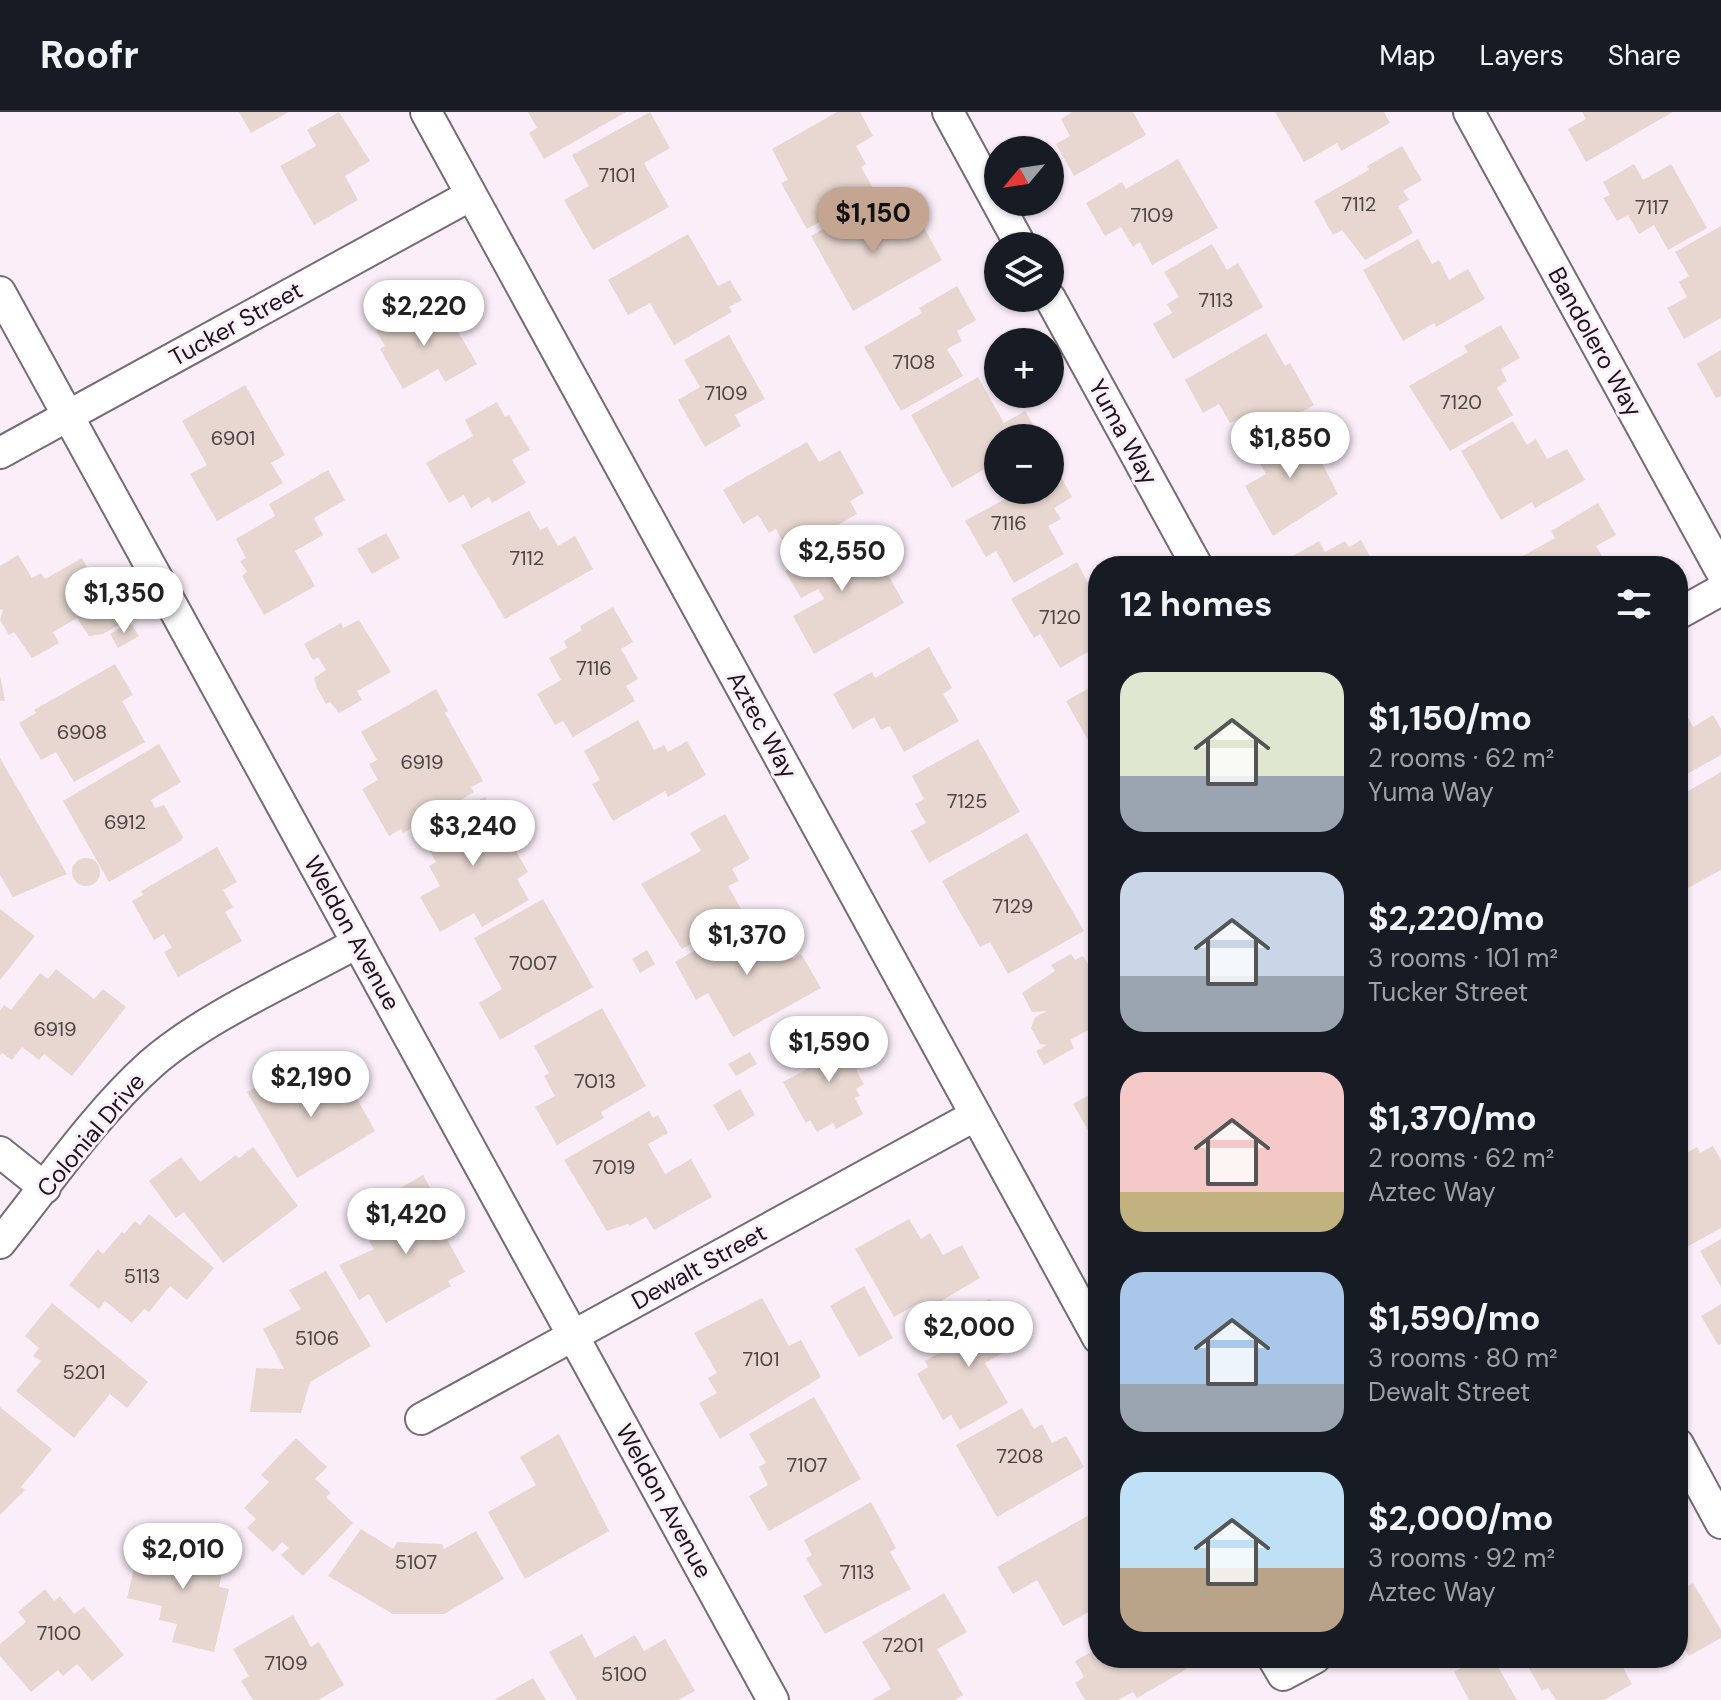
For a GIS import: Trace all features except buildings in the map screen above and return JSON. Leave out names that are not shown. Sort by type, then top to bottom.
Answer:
[{"type":"street","name":"Aztec Way","points":[[426,112],[1088,1320]]},
{"type":"street","points":[[948,112],[1013,232]]},
{"type":"street","name":"Bandolero Way","points":[[1469,112],[1721,571]]},
{"type":"street","name":"Tucker Street","points":[[0,453],[471,195]]},
{"type":"street","name":"Weldon Avenue","points":[[0,292],[773,1700]]},
{"type":"street","name":"Yuma Way","points":[[1058,312],[1192,556]]},
{"type":"street","points":[[1688,608],[1721,590]]},
{"type":"street","name":"Colonial Drive","points":[[0,1243],[119,1097],[151,1065],[187,1037],[357,943]]},
{"type":"street","name":"Dewalt Street","points":[[421,1419],[976,1115]]},
{"type":"street","points":[[0,1152],[45,1188]]},
{"type":"street","points":[[1688,1467],[1721,1523]]}]
